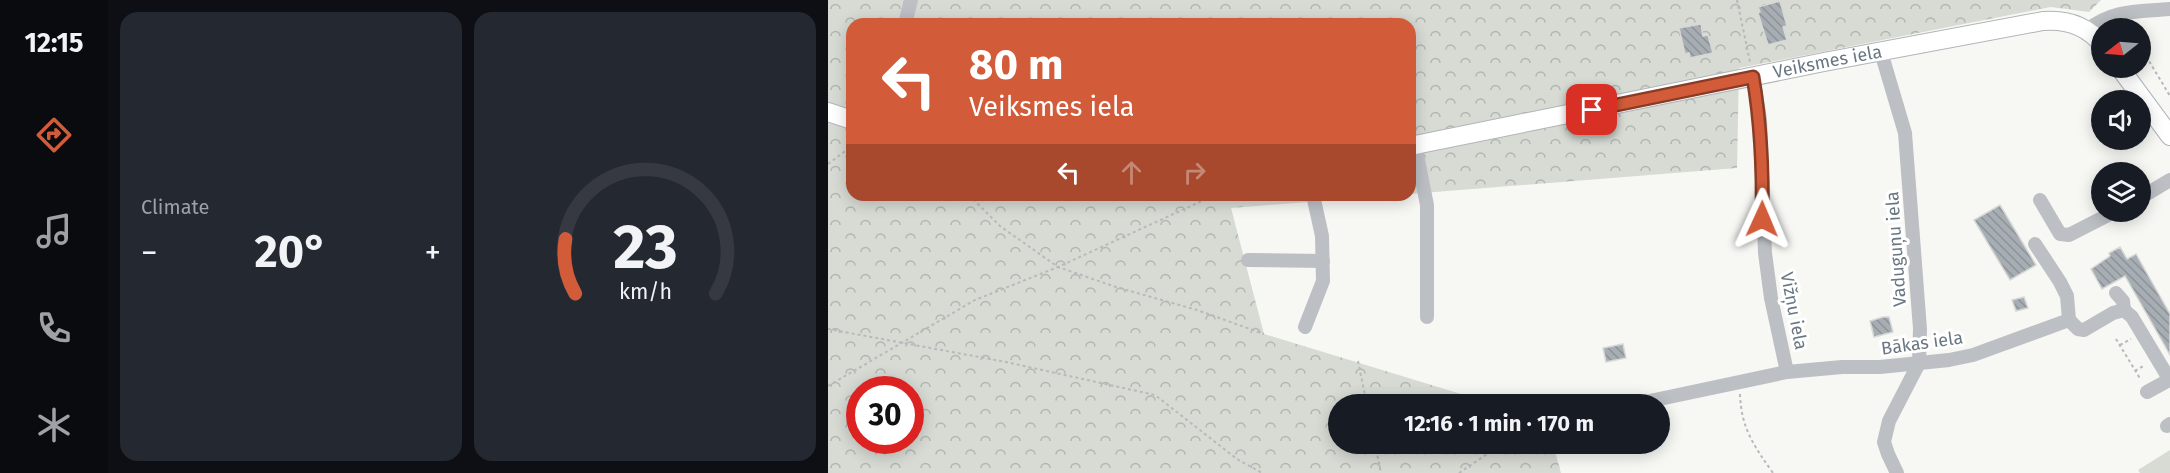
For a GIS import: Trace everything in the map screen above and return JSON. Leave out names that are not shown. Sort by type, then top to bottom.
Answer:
[{"type":"main road","name":"Veiksmes iela","points":[[1416,145],[2043,21],[2059,20],[2073,23],[2087,30]]},
{"type":"main road","points":[[2087,30],[2091,34]]},
{"type":"main road","points":[[2127,78],[2170,136]]},
{"type":"main road","points":[[828,112],[846,118]]},
{"type":"street","points":[[906,18],[911,0]]},
{"type":"street","points":[[2117,14],[2122,0]]},
{"type":"street","points":[[2087,30],[2105,17],[2170,9]]},
{"type":"street","name":"Vaduguņu iela","points":[[1881,52],[1905,133],[1920,329],[1919,363],[1889,421],[1884,442],[1897,473]]},
{"type":"street","name":"Vižņu iela","points":[[1753,77],[1760,119],[1765,254],[1771,297],[1787,372]]},
{"type":"street","points":[[1416,159],[1427,205],[1427,317]]},
{"type":"street","points":[[2151,191],[2170,180]]},
{"type":"street","points":[[2040,200],[2060,234],[2069,235],[2094,222]]},
{"type":"street","points":[[1305,327],[1323,281],[1322,236],[1314,201]]},
{"type":"street","points":[[2035,244],[2060,282],[2067,296],[2069,320],[2078,329],[2084,330],[2113,313],[2124,310]]},
{"type":"street","points":[[1248,260],[1323,261]]},
{"type":"street","points":[[2116,293],[2123,301],[2124,310],[2132,317],[2169,379],[2147,392]]},
{"type":"street","name":"Bākas iela","points":[[1670,397],[1787,372],[1842,367],[1880,367],[1949,360],[1973,355],[2069,320]]},
{"type":"path","points":[[1737,0],[1753,77]]},
{"type":"path","points":[[2151,64],[2170,96]]},
{"type":"path","points":[[828,164],[846,150]]},
{"type":"path","points":[[975,201],[1000,226],[1058,267],[1116,287],[1197,310],[1264,334]]},
{"type":"path","points":[[828,386],[975,300],[1058,267],[1202,201]]},
{"type":"path","points":[[828,329],[1006,362],[1155,395],[1238,459],[1262,473]]},
{"type":"path","points":[[2116,339],[2147,392]]},
{"type":"path","points":[[1358,361],[1365,394]]},
{"type":"path","points":[[1739,382],[1740,413],[1753,444],[1773,473]]},
{"type":"path","points":[[1377,454],[1381,473]]},
{"type":"path","points":[[1459,473],[1487,454]]},
{"type":"green space","points":[[828,0],[2101,0],[2089,12],[2051,7],[1739,68],[1737,168],[1416,194],[1416,18],[846,18],[846,201],[1321,201],[1231,208],[1264,334],[1461,394],[1328,394],[1328,454],[1556,454],[1561,473],[828,473]]},
{"type":"green space","points":[[2170,450],[2170,473],[2140,473],[2138,470]]},
{"type":"building","points":[[1780,1],[1787,26],[1783,27],[1787,40],[1768,45],[1758,7]]},
{"type":"building","points":[[1701,24],[1703,36],[1708,35],[1713,53],[1690,58],[1689,53],[1685,54],[1679,28]]},
{"type":"building","points":[[2000,205],[2036,265],[2010,280],[1974,220]]},
{"type":"building","points":[[2120,247],[2127,259],[2136,254],[2170,314],[2170,355],[2125,276],[2102,289],[2091,269],[2110,256],[2109,253]]},
{"type":"building","points":[[2024,297],[2028,308],[2016,311],[2012,300]]},
{"type":"building","points":[[1889,317],[1893,332],[1874,337],[1870,321]]},
{"type":"building","points":[[1623,344],[1626,358],[1606,362],[1603,348]]},
{"type":"route","points":[[1592,110],[1753,77],[1760,119],[1763,169],[1762,219]]}]
